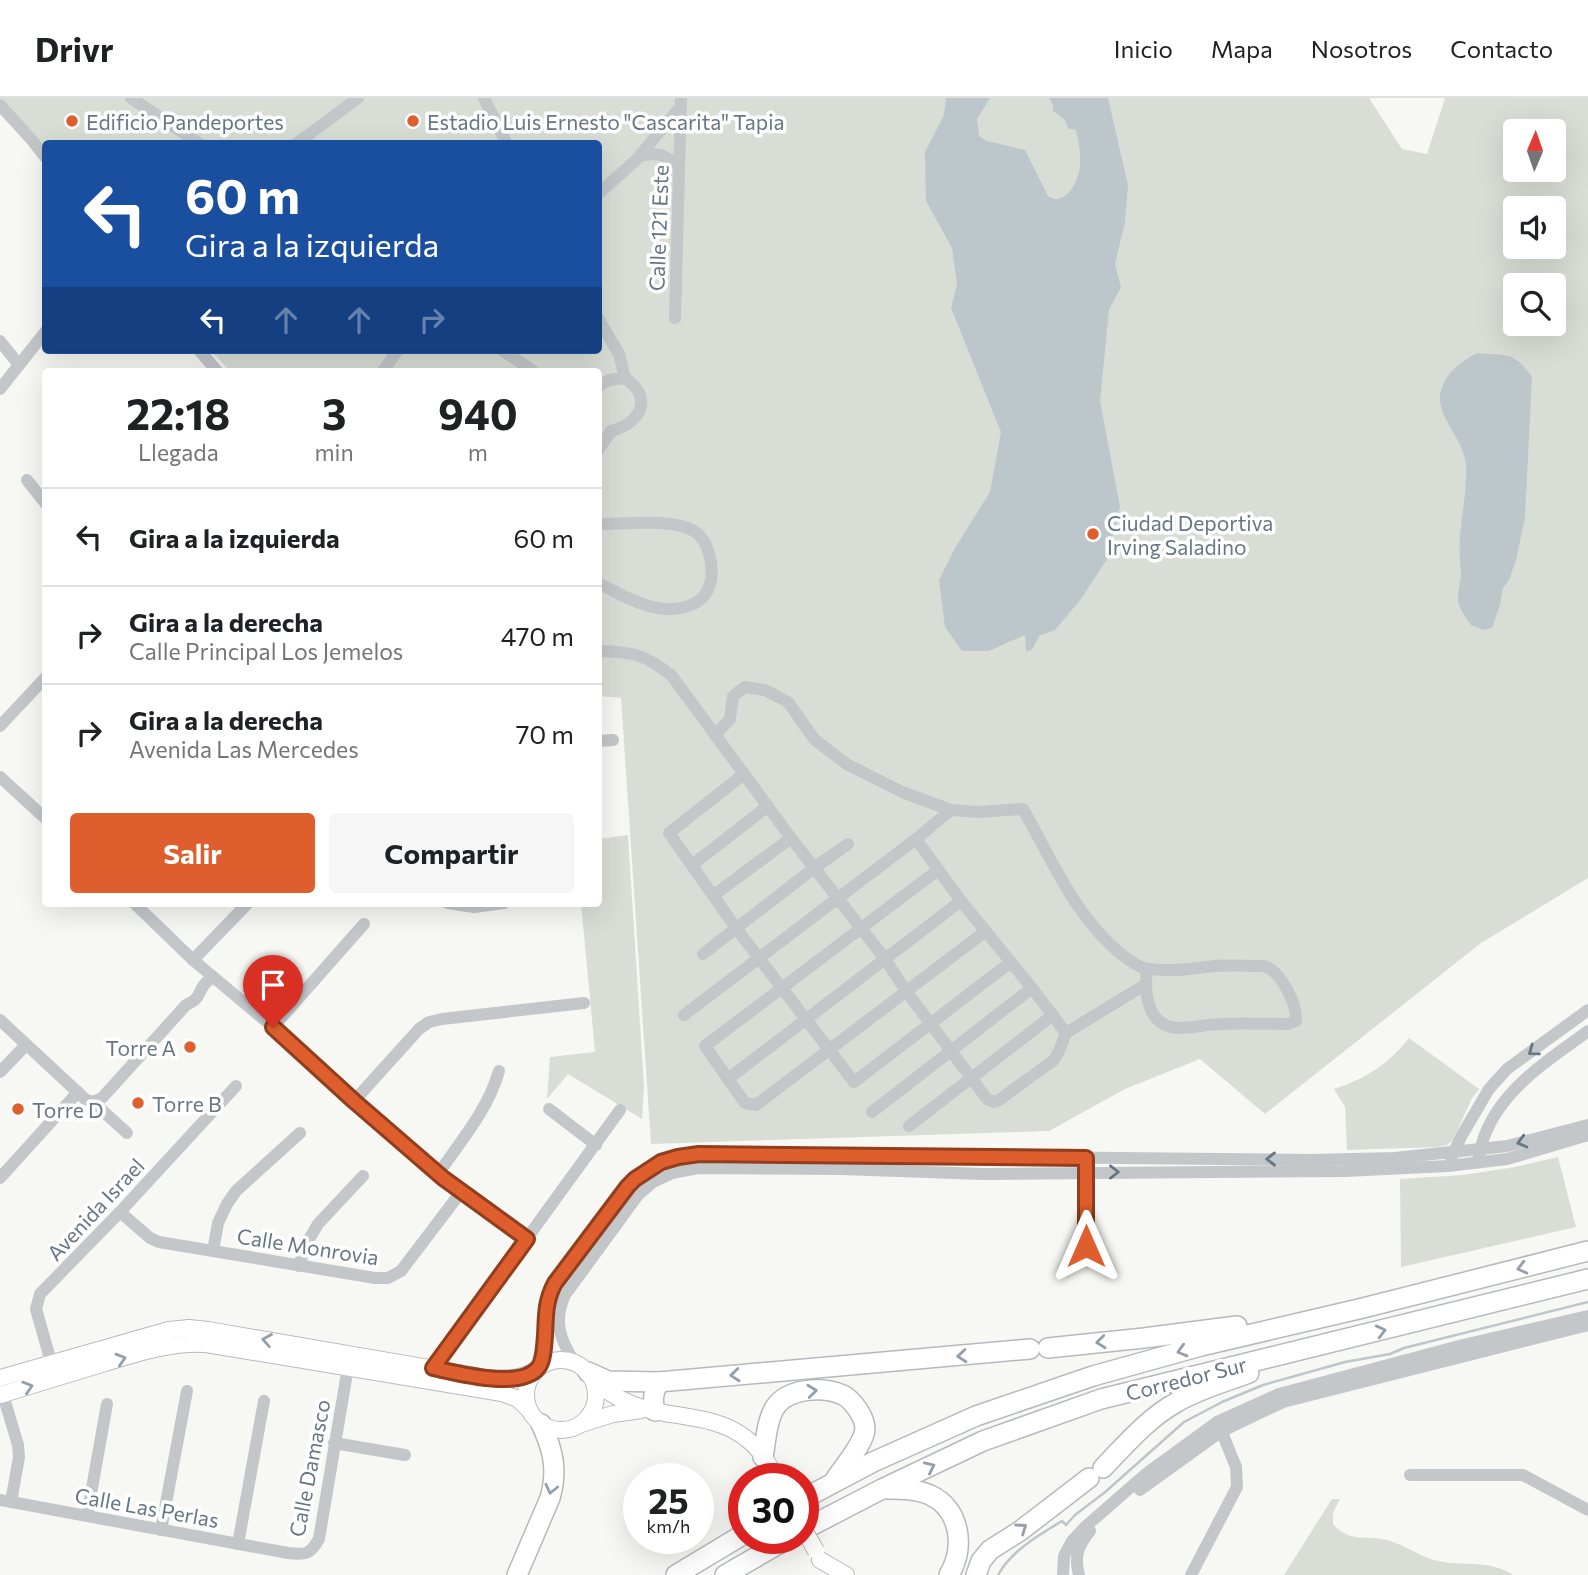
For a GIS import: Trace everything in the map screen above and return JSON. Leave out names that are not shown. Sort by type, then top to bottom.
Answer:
[{"type":"highway","name":"Corredor Sur","points":[[819,1491],[873,1462],[976,1416],[1093,1376],[1201,1346],[1588,1251]]},
{"type":"highway","name":"Corredor Sur","points":[[819,1521],[983,1441],[1101,1399],[1588,1279]]},
{"type":"highway","points":[[585,1372],[608,1381],[659,1382],[1039,1349],[1192,1332],[1363,1308]]},
{"type":"highway","points":[[976,1575],[981,1561],[990,1550],[1020,1531],[1096,1473],[1159,1413],[1176,1402],[1346,1339]]},
{"type":"highway","points":[[651,1410],[659,1382]]},
{"type":"highway","points":[[763,1457],[774,1409],[791,1394],[825,1390],[845,1396],[853,1402],[862,1416],[865,1428],[860,1443],[832,1484]]},
{"type":"highway","points":[[517,1575],[554,1485],[552,1450],[534,1416]]},
{"type":"highway","points":[[882,1489],[923,1492],[933,1496],[948,1509],[956,1522],[959,1546],[949,1575]]},
{"type":"highway","points":[[676,1575],[728,1544]]},
{"type":"highway","points":[[725,1575],[761,1554]]},
{"type":"main road","points":[[1,1388],[169,1330],[189,1328],[364,1356],[459,1386],[510,1396],[517,1399],[534,1416],[557,1430],[565,1430],[613,1413],[651,1410]]},
{"type":"main road","points":[[53,1371],[188,1343],[348,1367],[402,1370],[433,1368],[504,1379],[523,1377],[553,1360],[561,1360],[585,1372],[618,1399],[651,1410],[723,1426],[747,1438],[767,1463]]},
{"type":"main road","points":[[334,1351],[348,1367]]},
{"type":"main road","points":[[348,1367],[364,1356]]},
{"type":"main road","points":[[534,1416],[526,1398],[526,1388],[538,1368]]},
{"type":"main road","points":[[581,1424],[593,1409],[596,1400],[596,1391],[585,1372]]},
{"type":"main road","points":[[821,1562],[846,1575]]},
{"type":"street","points":[[131,98],[194,140]]},
{"type":"street","points":[[301,140],[358,98]]},
{"type":"street","points":[[484,98],[505,140]]},
{"type":"street","points":[[602,190],[639,156],[681,102]]},
{"type":"street","name":"Calle 121 Este","points":[[675,318],[681,102]]},
{"type":"street","points":[[0,105],[42,154]]},
{"type":"street","points":[[639,156],[653,153],[667,156],[679,168]]},
{"type":"street","points":[[602,325],[619,354],[625,377],[635,385],[640,406],[638,415],[629,424],[605,429]]},
{"type":"street","points":[[0,389],[42,336]]},
{"type":"street","points":[[0,341],[19,365]]},
{"type":"street","points":[[203,354],[215,368]]},
{"type":"street","points":[[508,354],[529,368]]},
{"type":"street","points":[[602,384],[625,377]]},
{"type":"street","points":[[27,480],[42,499]]},
{"type":"street","points":[[602,524],[675,523],[694,531],[706,542],[712,575],[706,593],[695,604],[675,609],[649,607],[602,585]]},
{"type":"street","points":[[602,651],[643,656],[671,676],[987,1099],[995,1102],[999,1100],[1054,1060],[1066,1032],[1146,984]]},
{"type":"street","points":[[0,726],[42,681]]},
{"type":"street","points":[[715,735],[730,719],[733,696],[746,687],[765,690],[788,702],[814,740],[848,765],[902,792],[951,810],[977,812],[1023,809],[1068,893],[1104,939],[1132,963],[1147,969],[1167,971],[1216,966],[1270,968],[1286,988],[1296,1021],[1288,1024],[1221,1024],[1181,1028],[1166,1026],[1151,1010],[1147,1001],[1147,969]]},
{"type":"street","points":[[602,741],[613,740]]},
{"type":"street","points":[[744,774],[669,833],[736,928],[853,1082],[1010,962]]},
{"type":"street","points":[[0,777],[42,815]]},
{"type":"street","points":[[692,865],[768,806]]},
{"type":"street","points":[[684,1016],[951,810]]},
{"type":"street","points":[[713,895],[791,838]]},
{"type":"street","points":[[916,839],[961,901],[1066,1032]]},
{"type":"street","points":[[703,954],[848,844]]},
{"type":"street","points":[[938,870],[705,1046],[745,1103],[756,1105],[986,931]]},
{"type":"street","points":[[728,1079],[961,901]]},
{"type":"street","points":[[138,907],[193,960],[273,1027],[438,1174],[527,1239]]},
{"type":"street","points":[[193,960],[244,907]]},
{"type":"street","points":[[273,1027],[364,924]]},
{"type":"street","points":[[93,1102],[102,1098],[186,1005],[187,998],[213,977]]},
{"type":"street","points":[[873,1112],[1032,988]]},
{"type":"street","points":[[354,1101],[419,1029],[429,1022],[584,1003]]},
{"type":"street","points":[[1448,1166],[1453,1152],[1489,1089],[1507,1069],[1588,1010]]},
{"type":"street","points":[[909,1126],[1053,1015]]},
{"type":"street","points":[[0,1020],[85,1099],[93,1102],[127,1133]]},
{"type":"street","points":[[1478,1163],[1480,1149],[1492,1119],[1511,1092],[1588,1031]]},
{"type":"street","points":[[0,1072],[26,1045]]},
{"type":"street","points":[[438,1174],[482,1109],[494,1088],[499,1072]]},
{"type":"street","name":"Avenida Israel","points":[[53,1371],[36,1310],[40,1294],[236,1086]]},
{"type":"street","points":[[0,1178],[78,1092]]},
{"type":"street","points":[[549,1109],[596,1145]]},
{"type":"street","points":[[459,1386],[436,1377],[431,1372],[433,1368],[620,1110]]},
{"type":"street","points":[[538,1368],[543,1349],[546,1308],[555,1283],[628,1186],[661,1162],[678,1157],[699,1154],[1311,1160],[1395,1158],[1507,1146],[1588,1125]]},
{"type":"street","points":[[213,1251],[218,1223],[236,1191],[300,1133]]},
{"type":"street","points":[[585,1372],[565,1347],[559,1330],[562,1302],[594,1252],[638,1195],[653,1182],[672,1173],[698,1168],[842,1169],[972,1174],[1345,1171],[1448,1166],[1507,1159],[1588,1135]]},
{"type":"street","points":[[972,1174],[973,1158]]},
{"type":"street","points":[[1086,1158],[1086,1246]]},
{"type":"street","points":[[299,1266],[305,1246],[318,1224],[363,1176]]},
{"type":"street","name":"Calle Monrovia","points":[[120,1212],[149,1238],[159,1242],[388,1278],[401,1271],[461,1192]]},
{"type":"street","points":[[1063,1575],[1064,1556],[1072,1541],[1147,1473],[1279,1394],[1463,1345],[1588,1316]]},
{"type":"street","points":[[1079,1575],[1077,1554],[1088,1532],[1220,1427],[1283,1402],[1588,1325]]},
{"type":"street","name":"Calle Damasco","points":[[288,1553],[302,1555],[313,1550],[319,1539],[348,1367]]},
{"type":"street","points":[[1,1388],[19,1457],[6,1501]]},
{"type":"street","points":[[161,1530],[187,1391]]},
{"type":"street","points":[[238,1544],[264,1401]]},
{"type":"street","points":[[87,1516],[107,1404]]},
{"type":"street","points":[[1191,1575],[1237,1487],[1236,1468],[1220,1427]]},
{"type":"street","points":[[334,1443],[405,1455]]},
{"type":"street","points":[[1410,1475],[1522,1475],[1588,1510]]},
{"type":"street","name":"Calle Las Perlas","points":[[6,1501],[288,1553]]},
{"type":"shaded area","name":"Ciudad Deportiva Irving Saladino","points":[[0,98],[1369,98],[1402,149],[1427,154],[1445,98],[1588,98],[1588,878],[1481,943],[1265,1114],[1200,1059],[1125,1089],[1049,1131],[651,1144],[621,698],[602,696],[602,368],[227,368],[214,354],[602,354],[602,140],[42,140],[42,152],[0,103]]},
{"type":"shaded area","points":[[946,98],[990,98],[977,119],[979,136],[987,141],[1025,150],[1048,196],[1060,199],[1077,180],[1080,155],[1076,130],[1068,128],[1065,120],[1053,111],[1049,98],[1108,98],[1128,185],[1125,222],[1115,264],[1121,287],[1109,310],[1100,401],[1120,507],[1107,559],[1081,599],[1055,630],[1039,636],[1032,650],[1026,651],[1025,635],[989,651],[962,651],[945,627],[939,580],[955,548],[990,492],[1001,432],[951,308],[957,284],[952,248],[926,201],[925,152],[944,115]]},
{"type":"shaded area","points":[[1478,353],[1509,356],[1520,363],[1532,377],[1525,517],[1516,560],[1503,588],[1492,628],[1483,630],[1471,625],[1458,601],[1466,466],[1465,456],[1443,413],[1440,396],[1453,370]]},
{"type":"shaded area","points":[[628,835],[644,1087],[642,1119],[568,1074],[547,1099],[550,1057],[595,1052],[581,907],[602,907],[602,839]]},
{"type":"shaded area","points":[[1409,1038],[1479,1089],[1472,1098],[1453,1140],[1438,1147],[1347,1150],[1345,1107],[1334,1089],[1376,1070]]},
{"type":"shaded area","points":[[1558,1157],[1576,1227],[1401,1267],[1400,1179],[1463,1175]]},
{"type":"shaded area","points":[[1332,1499],[1340,1499],[1333,1513],[1333,1524],[1354,1537],[1385,1540],[1437,1561],[1488,1565],[1513,1575],[1284,1575]]},
{"type":"waterway","points":[[998,1575],[1018,1551],[1062,1521],[1066,1525],[1184,1422],[1222,1402],[1263,1385],[1345,1362],[1390,1354],[1404,1348],[1588,1302]]},
{"type":"place","name":"Edificio Pandeportes","points":[[72,121]]},
{"type":"place","name":"Estadio Luis Ernesto \"Cascarita\" Tapia","points":[[413,121]]},
{"type":"place","name":"Ciudad Deportiva Irving Saladino","points":[[1093,534]]},
{"type":"place","name":"Torre A","points":[[190,1047]]},
{"type":"place","name":"Torre B","points":[[138,1103]]},
{"type":"place","name":"Torre D","points":[[18,1109]]},
{"type":"route","points":[[273,1027],[443,1178],[527,1239],[433,1368],[487,1378],[513,1379],[523,1377],[540,1367],[547,1300],[555,1283],[628,1186],[661,1162],[678,1157],[699,1154],[1086,1158],[1086,1246]]}]
